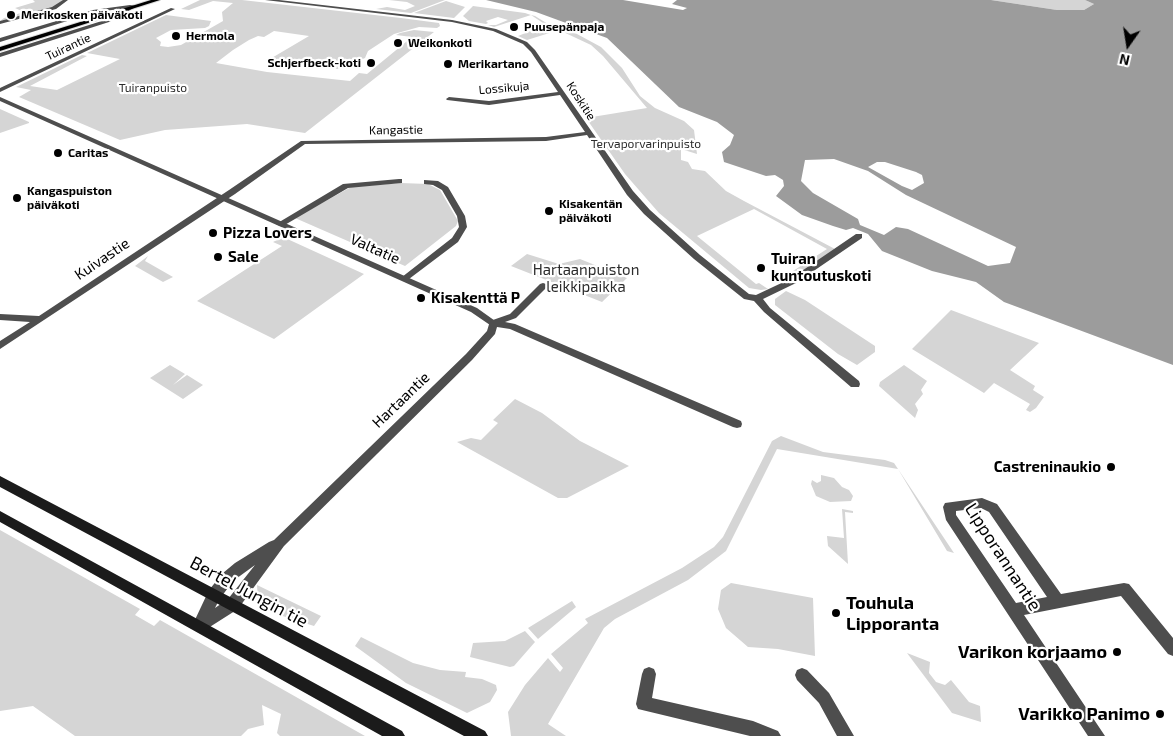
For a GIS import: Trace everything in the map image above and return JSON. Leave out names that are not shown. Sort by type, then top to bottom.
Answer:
[{"type":"main road","points":[[133,6],[149,0]]},
{"type":"main road","points":[[0,47],[157,0]]},
{"type":"main road","name":"Bertel Jungin tie","points":[[0,482],[480,736]]},
{"type":"main road","points":[[0,516],[200,625],[397,736]]},
{"type":"street","points":[[0,23],[54,8],[66,0]]},
{"type":"street","name":"Koskitie","points":[[267,0],[448,20],[494,30],[519,40],[529,47],[630,193],[647,212],[740,292],[747,297],[758,298],[766,310],[855,384]]},
{"type":"street","points":[[0,40],[95,11],[133,6]]},
{"type":"street","points":[[0,55],[108,21],[133,6]]},
{"type":"street","name":"Tuirantie","points":[[0,90],[173,9]]},
{"type":"street","name":"Lossikuja","points":[[448,99],[492,103],[562,93]]},
{"type":"street","name":"Valtatie","points":[[0,99],[474,310],[493,322],[512,326],[737,424]]},
{"type":"street","name":"Kangastie","points":[[222,198],[303,142],[546,139],[588,133]]},
{"type":"street","points":[[280,224],[341,188],[358,184],[399,181]]},
{"type":"street","points":[[405,279],[455,240],[463,227],[461,216],[445,189],[435,183],[427,182]]},
{"type":"street","name":"Kuivastie","points":[[0,346],[222,198]]},
{"type":"street","points":[[758,298],[793,281],[859,236]]},
{"type":"street","points":[[493,322],[513,316],[543,286]]},
{"type":"street","points":[[0,317],[40,319]]},
{"type":"street","name":"Hartaantie","points":[[200,625],[233,604],[280,542],[469,357],[492,332],[493,322]]},
{"type":"street","name":"Lipporannantie","points":[[1058,602],[993,508],[982,503],[949,507],[950,516],[1097,736]]},
{"type":"street","name":"Hartaantie","points":[[200,625],[214,595],[240,567],[280,542]]},
{"type":"street","points":[[1014,610],[1124,589],[1173,649]]},
{"type":"street","points":[[649,674],[643,704],[760,731],[773,736]]},
{"type":"street","points":[[802,676],[824,698],[846,736]]},
{"type":"green space","points":[[33,0],[64,0],[54,7],[0,21],[24,12],[15,8],[35,2]]},
{"type":"green space","name":"Tuiranpuisto","points":[[200,0],[242,0],[401,18],[439,23],[440,26],[437,28],[419,27],[394,34],[368,51],[365,58],[338,69],[271,61],[270,59],[309,36],[274,31],[264,37],[258,36],[249,40],[216,63],[267,72],[350,81],[359,73],[367,74],[412,37],[396,35],[414,30],[434,32],[305,133],[247,124],[165,130],[120,140],[19,97],[31,90],[16,87],[82,55],[87,56],[30,86],[57,90],[120,59],[87,53],[166,15],[211,21],[209,26],[205,28],[171,30],[156,38],[161,42],[160,46],[181,45],[223,21],[222,12],[233,3],[213,1],[189,10],[181,9]]},
{"type":"green space","points":[[389,0],[445,0],[411,13],[376,9],[387,7],[405,10],[415,6],[407,2]]},
{"type":"green space","points":[[991,0],[1085,0],[1094,4],[1084,10],[1057,10]]},
{"type":"green space","points":[[446,1],[465,7],[454,18],[414,13]]},
{"type":"green space","points":[[473,6],[531,15],[494,27],[488,25],[496,25],[508,20],[498,17],[486,21],[488,23],[486,24],[469,21],[463,16]]},
{"type":"green space","name":"Tervaporvarinpuisto","points":[[531,15],[548,24],[577,34],[601,47],[622,68],[640,96],[655,108],[684,121],[694,130],[697,154],[681,149],[681,160],[688,162],[692,169],[705,171],[726,191],[835,249],[796,275],[792,275],[790,274],[793,271],[827,249],[754,209],[697,236],[756,284],[759,283],[768,289],[749,288],[659,213],[625,174],[586,118],[647,108],[603,56],[591,45],[559,30],[527,40],[518,36],[546,25]]},
{"type":"green space","points":[[0,109],[29,122],[29,123],[0,133]]},
{"type":"green space","points":[[401,183],[428,184],[440,190],[458,221],[456,226],[405,266],[295,218],[351,187]]},
{"type":"green space","points":[[283,237],[364,274],[274,339],[197,301],[282,246],[273,242]]},
{"type":"green space","name":"Hartaanpuiston leikkipaikka","points":[[527,254],[559,264],[580,259],[627,278],[602,302],[511,266]]},
{"type":"green space","points":[[148,256],[145,261],[173,277],[163,282],[135,266]]},
{"type":"green space","points":[[786,291],[805,300],[875,346],[875,352],[857,365],[838,354],[775,305],[775,299]]},
{"type":"green space","points":[[951,310],[1039,343],[1010,370],[1035,386],[1033,390],[1044,397],[1036,408],[1030,412],[1026,410],[1030,404],[994,383],[984,393],[912,349]]},
{"type":"green space","points":[[170,365],[185,374],[173,385],[187,375],[203,385],[183,399],[150,378]]},
{"type":"green space","points":[[904,365],[927,381],[921,390],[923,394],[915,404],[918,410],[915,418],[879,386],[880,382]]},
{"type":"green space","points":[[515,399],[542,413],[580,441],[629,466],[567,498],[558,498],[457,442],[471,438],[481,440],[498,423],[493,420]]},
{"type":"green space","points":[[781,436],[823,452],[885,460],[894,463],[898,469],[777,449],[726,551],[688,580],[615,619],[604,628],[548,724],[566,736],[511,736],[508,712],[525,685],[548,658],[560,672],[563,668],[551,654],[588,623],[585,619],[682,568],[714,547],[723,537],[772,441]]},
{"type":"green space","points":[[898,469],[954,553],[947,551]]},
{"type":"green space","points":[[821,475],[834,478],[842,487],[849,490],[853,496],[851,501],[830,502],[816,496],[811,484],[812,480],[817,483],[821,481]]},
{"type":"green space","points":[[842,509],[853,511],[853,513],[845,512],[848,564],[828,546],[827,536],[844,538]]},
{"type":"green space","points":[[0,530],[140,609],[135,615],[154,626],[160,620],[365,736],[280,736],[277,733],[281,714],[262,705],[264,725],[248,729],[241,736],[75,736],[33,706],[0,711]]},
{"type":"green space","points":[[731,583],[813,598],[815,656],[778,649],[748,647],[726,628],[718,609],[721,590]]},
{"type":"green space","points":[[257,585],[321,616],[314,626],[267,611],[258,601]]},
{"type":"green space","points":[[572,601],[576,607],[538,639],[528,628]]},
{"type":"green space","points":[[525,631],[535,642],[514,666],[510,667],[470,657],[473,643],[505,641]]},
{"type":"green space","points":[[361,637],[413,663],[440,670],[466,672],[465,677],[482,679],[496,685],[497,690],[490,702],[467,713],[406,683],[355,646]]},
{"type":"green space","points":[[907,653],[930,662],[929,673],[936,682],[945,685],[951,680],[969,702],[980,706],[981,722],[952,713]]},
{"type":"shaded area","points":[[486,0],[623,0],[683,10],[687,8],[672,4],[677,0],[991,0],[1057,10],[1084,10],[1094,4],[1085,0],[1173,0],[1173,365],[1004,302],[976,282],[932,271],[882,251],[868,234],[853,228],[846,230],[802,215],[776,196],[784,186],[783,180],[775,175],[766,176],[724,162],[722,152],[730,145],[734,135],[717,122],[679,107],[607,38],[536,12]],"holes":[[[834,159],[868,171],[906,195],[1016,247],[1010,263],[988,266],[908,229],[896,227],[884,235],[860,225],[858,219],[813,193],[801,181],[805,160]],[[877,162],[885,162],[916,172],[922,175],[924,183],[912,190],[902,186],[868,167]]]},
{"type":"place","name":"Merikosken päiväkoti","points":[[11,15]]},
{"type":"place","name":"Puusepänpaja","points":[[514,27]]},
{"type":"place","name":"Hermola","points":[[176,36]]},
{"type":"place","name":"Weikonkoti","points":[[398,43]]},
{"type":"place","name":"Schjerfbeck-koti","points":[[371,63]]},
{"type":"place","name":"Merikartano","points":[[448,64]]},
{"type":"place","name":"Caritas","points":[[58,153]]},
{"type":"place","name":"Kangaspuiston päiväkoti","points":[[17,198]]},
{"type":"place","name":"Kisakentän päiväkoti","points":[[549,211]]},
{"type":"place","name":"Pizza Lovers","points":[[213,233]]},
{"type":"place","name":"Sale","points":[[218,257]]},
{"type":"place","name":"Tuiran kuntoutuskoti","points":[[761,268]]},
{"type":"place","name":"Kisakenttä P","points":[[421,298]]},
{"type":"place","name":"Castreninaukio","points":[[1111,467]]},
{"type":"place","name":"Touhula Lipporanta","points":[[836,613]]},
{"type":"place","name":"Varikon korjaamo","points":[[1117,652]]},
{"type":"place","name":"Varikko Panimo","points":[[1160,714]]}]
